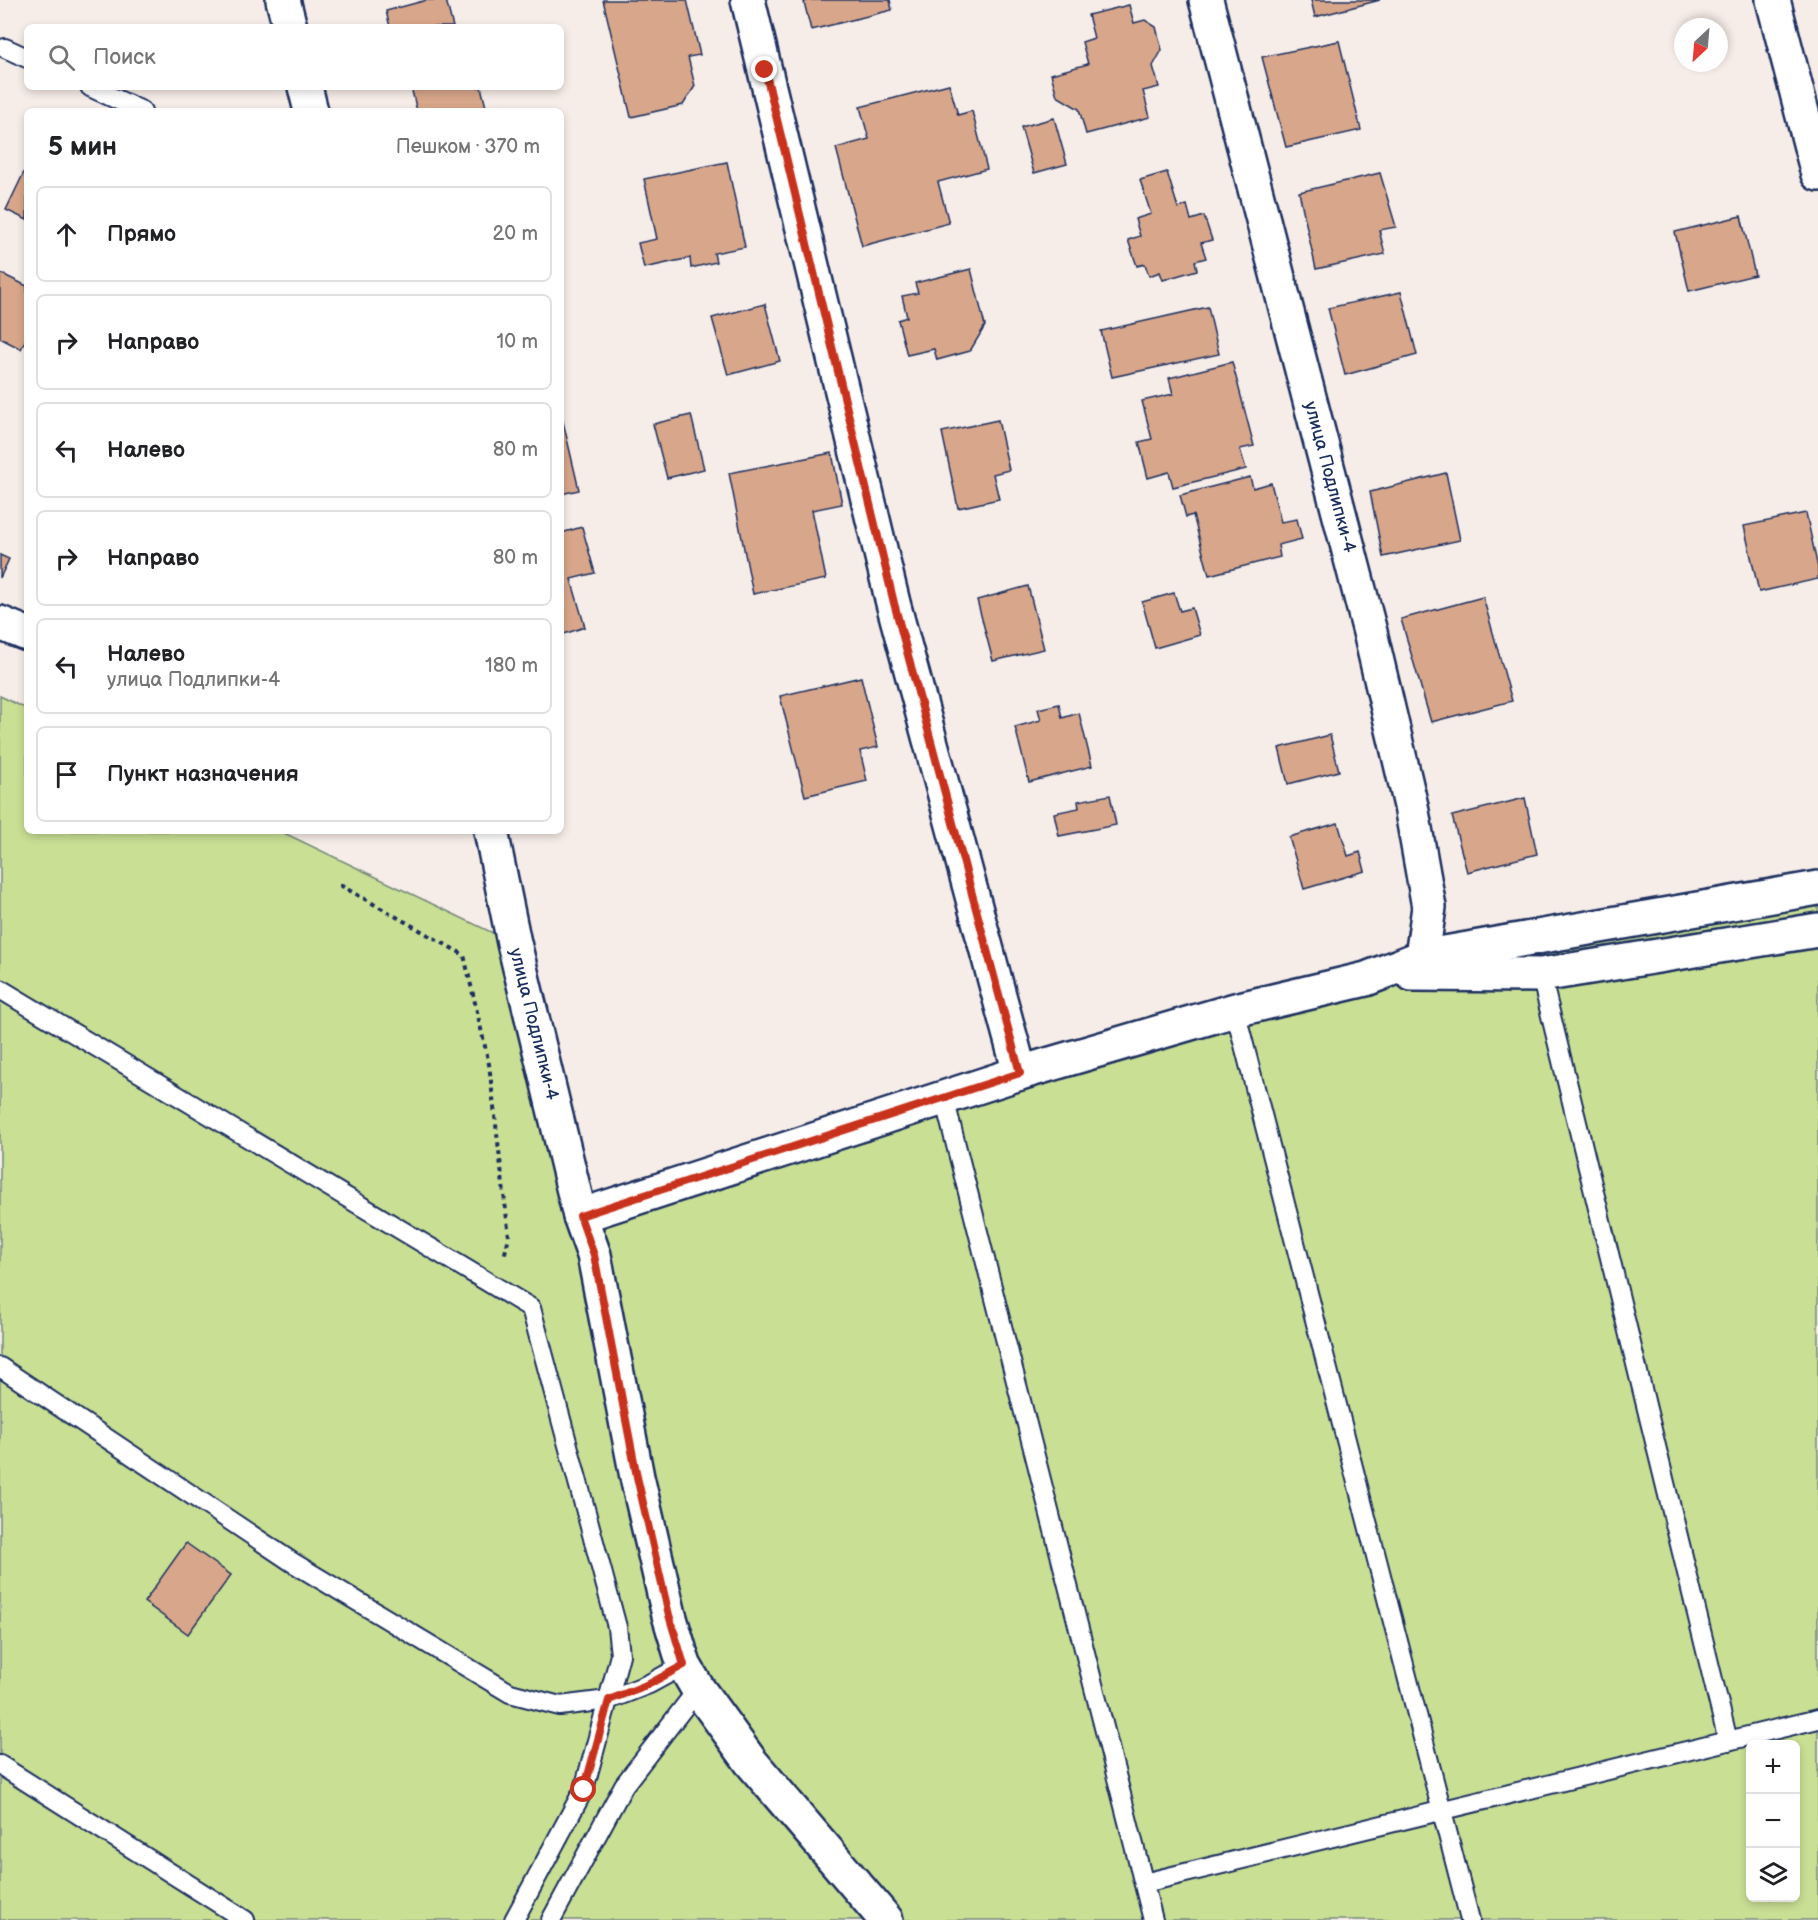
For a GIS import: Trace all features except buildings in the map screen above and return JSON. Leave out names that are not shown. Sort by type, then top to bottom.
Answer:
[{"type":"street","points":[[283,0],[289,24]]},
{"type":"street","points":[[748,0],[894,603],[1020,1073]]},
{"type":"street","name":"улица Подлипки-4","points":[[1206,0],[1370,632],[1411,806],[1430,908],[1422,957]]},
{"type":"street","points":[[1773,0],[1818,174]]},
{"type":"street","points":[[306,90],[310,108]]},
{"type":"street","points":[[0,623],[24,633]]},
{"type":"street","name":"улица Подлипки-4","points":[[491,834],[514,943],[580,1216],[594,1255],[637,1477],[669,1615],[691,1677],[751,1762],[886,1920]]},
{"type":"street","points":[[580,1216],[1020,1073],[1234,1010],[1366,979],[1422,957],[1818,888]]},
{"type":"street","points":[[1378,974],[1541,975],[1818,930]]},
{"type":"lane","points":[[5,48],[24,57]]},
{"type":"lane","points":[[96,90],[136,108]]},
{"type":"lane","points":[[1541,975],[1728,1741]]},
{"type":"lane","points":[[0,988],[531,1308],[617,1627],[620,1655],[584,1790],[514,1920]]},
{"type":"lane","points":[[1234,1010],[1470,1920]]},
{"type":"lane","points":[[944,1098],[1153,1920]]},
{"type":"lane","points":[[0,1367],[291,1562],[510,1693],[560,1706],[609,1700],[649,1684],[691,1677]]},
{"type":"lane","points":[[551,1920],[624,1785],[691,1677]]},
{"type":"lane","points":[[1144,1883],[1818,1719]]},
{"type":"lane","points":[[0,1765],[245,1920]]},
{"type":"path","points":[[340,885],[464,955],[489,1064],[509,1237],[496,1287]]},
{"type":"green space","points":[[0,696],[24,708],[24,834],[286,834],[514,943],[580,1215],[1235,1010],[1818,888],[1818,1920],[0,1920]]},
{"type":"route","points":[[584,1790],[609,1700],[649,1684],[684,1665],[669,1615],[637,1477],[594,1255],[580,1216],[1020,1073],[894,603],[765,70]]}]
